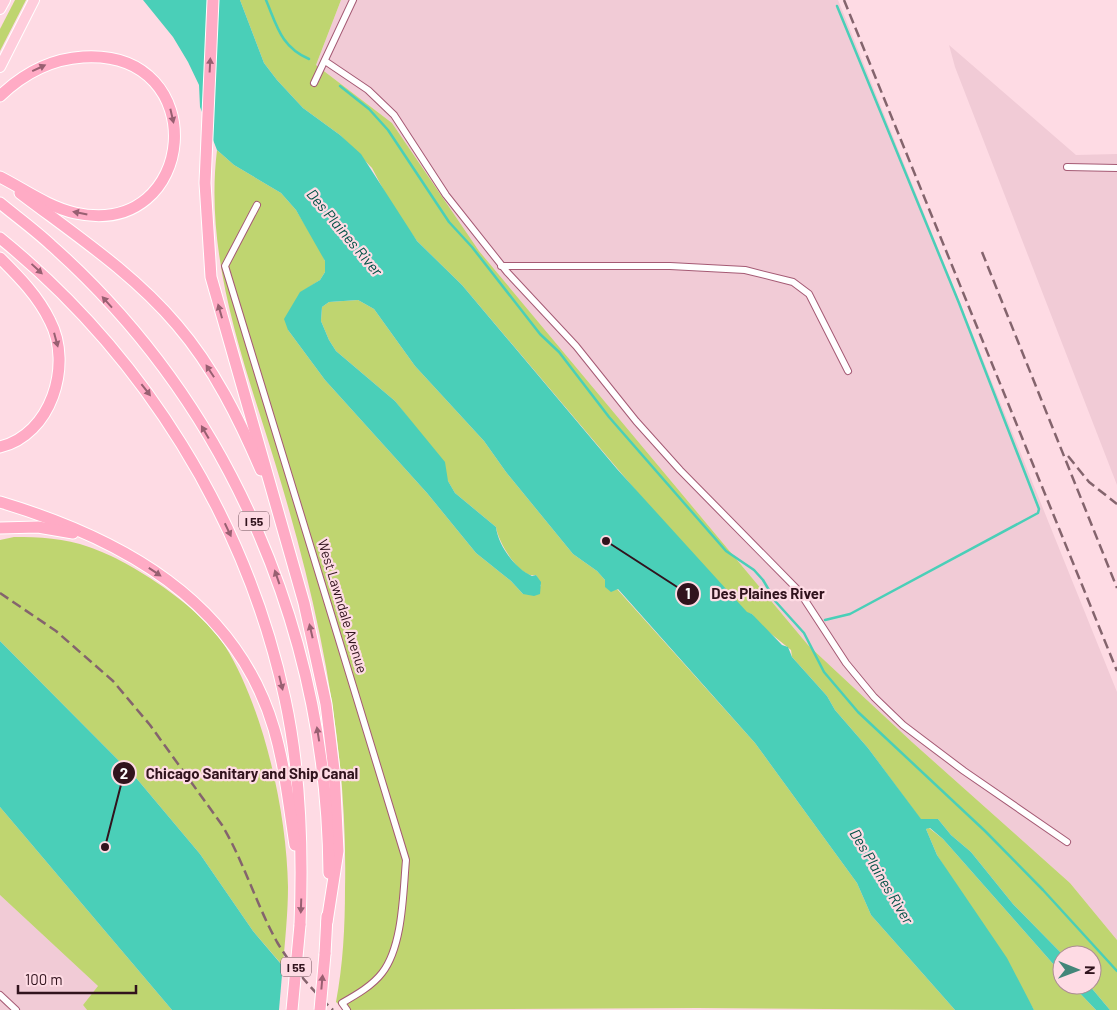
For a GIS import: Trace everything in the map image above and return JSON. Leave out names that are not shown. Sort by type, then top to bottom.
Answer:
[{"type":"highway","points":[[213,0],[205,183],[212,277],[304,603],[327,714],[334,770],[338,851],[327,922]]},
{"type":"highway","points":[[0,96],[23,76],[58,60],[92,57],[111,58],[127,63],[144,73],[160,89],[170,109],[175,133],[174,153],[167,174],[142,201],[127,210],[92,216],[73,212],[54,206],[0,177]]},
{"type":"highway","points":[[0,177],[120,269],[177,325],[212,372],[230,405],[277,509]]},
{"type":"highway","name":"I 55","points":[[0,203],[51,244],[79,271],[145,344],[197,418],[257,528],[277,575],[292,622],[314,708],[326,804],[329,870],[320,1010]]},
{"type":"highway","name":"I 55","points":[[0,238],[36,267],[69,301],[106,340],[151,396],[193,463],[226,526],[262,616],[285,700],[300,803],[302,888],[292,1010]]},
{"type":"highway","points":[[0,258],[32,292],[51,322],[58,347],[58,377],[47,411],[30,432],[8,445],[0,447]]},
{"type":"highway","points":[[0,502],[77,528],[130,556],[190,597],[222,630],[245,662],[261,694],[274,728],[285,776],[302,888]]},
{"type":"highway","points":[[0,528],[38,527],[64,530],[88,537],[130,556]]},
{"type":"main road","points":[[0,9],[5,0]]},
{"type":"main road","points":[[0,67],[34,0]]},
{"type":"street","points":[[314,83],[353,0]]},
{"type":"street","points":[[325,61],[368,90],[394,115],[446,195],[501,266],[576,346],[636,421],[680,470],[799,591],[846,663],[874,697],[903,725],[941,754],[1066,842]]},
{"type":"street","points":[[1068,167],[1117,168]]},
{"type":"street","name":"West Lawndale Avenue","points":[[257,205],[226,266],[406,860],[402,909],[388,964],[374,982],[342,1003],[347,1010]]},
{"type":"street","points":[[501,266],[670,266],[745,270],[793,282],[809,294],[848,371]]},
{"type":"street","points":[[0,995],[16,1010]]},
{"type":"shaded area","points":[[15,0],[26,0],[0,51],[0,29]]},
{"type":"shaded area","points":[[240,0],[341,0],[316,65],[392,123],[479,251],[808,645],[912,742],[1070,883],[1117,940],[1117,1010],[1110,1010],[1097,995],[1102,995],[1102,945],[1053,945],[1013,904],[971,852],[951,835],[938,819],[921,820],[868,748],[835,710],[827,696],[792,657],[791,650],[760,625],[752,614],[747,613],[671,532],[462,285],[417,241],[392,206],[372,168],[340,135],[303,108],[264,63]]},
{"type":"shaded area","points":[[341,0],[838,0],[1117,692],[1117,940],[1070,883],[912,742],[808,645],[479,251],[392,123],[316,65]]},
{"type":"shaded area","points":[[949,45],[1076,155],[1117,154],[1117,485],[955,67]]},
{"type":"shaded area","points":[[217,150],[234,165],[281,193],[296,210],[320,250],[325,261],[325,272],[320,280],[300,293],[288,330],[325,380],[427,493],[476,553],[511,581],[523,594],[541,586],[536,575],[530,575],[517,566],[505,550],[496,527],[455,493],[419,432],[395,401],[336,351],[321,321],[322,307],[329,302],[358,300],[374,309],[415,366],[484,441],[506,472],[573,554],[597,571],[605,580],[606,587],[611,591],[617,589],[755,743],[857,883],[871,915],[955,1010],[697,1008],[345,1010],[336,1002],[345,917],[345,838],[337,736],[320,635],[309,585],[282,486],[232,320],[223,278],[217,236],[214,193]]},
{"type":"shaded area","points":[[14,537],[71,542],[89,547],[125,563],[183,601],[214,631],[225,646],[239,671],[262,730],[278,795],[287,858],[288,887],[283,966],[253,931],[200,854],[137,779],[0,641],[0,540]]},
{"type":"shaded area","points":[[0,807],[172,1010],[87,1010],[83,1005],[98,986],[0,895]]},
{"type":"shaded area","points":[[929,828],[943,839],[1052,963],[1052,995],[1082,995],[1096,1010],[1034,1010],[937,855],[926,829]]},
{"type":"shaded area","points":[[0,895],[98,986],[83,1005],[87,1010],[0,1010]]},
{"type":"water","points":[[143,0],[240,0],[264,63],[277,80],[303,108],[340,135],[361,154],[417,241],[462,285],[617,469],[747,612],[752,614],[782,645],[788,647],[792,657],[827,696],[835,710],[868,748],[921,819],[938,819],[951,835],[971,852],[1013,904],[1053,945],[1052,963],[943,839],[930,828],[926,829],[937,855],[1007,958],[1034,1010],[955,1010],[871,915],[857,883],[755,743],[618,589],[611,592],[605,587],[605,580],[597,571],[573,554],[506,472],[484,441],[415,366],[374,309],[358,300],[329,302],[322,307],[321,321],[336,351],[395,401],[445,462],[448,481],[455,493],[496,527],[504,549],[519,568],[532,576],[536,575],[541,582],[540,594],[534,596],[523,594],[511,581],[476,553],[427,493],[325,380],[288,330],[284,319],[300,292],[320,280],[325,272],[325,261],[296,210],[281,193],[234,165],[217,150],[200,107],[199,85],[173,37]]},
{"type":"water","points":[[0,641],[137,779],[200,854],[253,931],[320,1010],[172,1010],[0,807]]},
{"type":"water","points":[[1082,995],[1097,995],[1110,1010],[1096,1010]]},
{"type":"pier","points":[[283,963],[322,1008],[322,1010],[279,1010]]},
{"type":"waterway","points":[[266,0],[277,27],[286,42],[309,59]]},
{"type":"waterway","points":[[825,620],[850,614],[1038,513],[1039,509],[959,303],[837,6]]},
{"type":"waterway","points":[[340,86],[369,109],[388,130],[449,222],[472,247],[540,334],[559,352],[609,417],[726,551],[754,570],[763,580],[776,602],[804,633],[824,672],[858,712],[985,831],[1043,890],[1117,971]]},
{"type":"railway","points":[[844,0],[1117,671]]},
{"type":"railway","points":[[982,252],[1117,588]]},
{"type":"railway","points":[[1068,456],[1089,482],[1117,504]]},
{"type":"railway","points":[[0,593],[56,631],[113,681],[150,725],[222,825],[277,942],[303,978],[333,1010]]},
{"type":"place","name":"Des Plaines River","points":[[606,541]]},
{"type":"place","name":"Chicago Sanitary and Ship Canal","points":[[105,847]]}]
